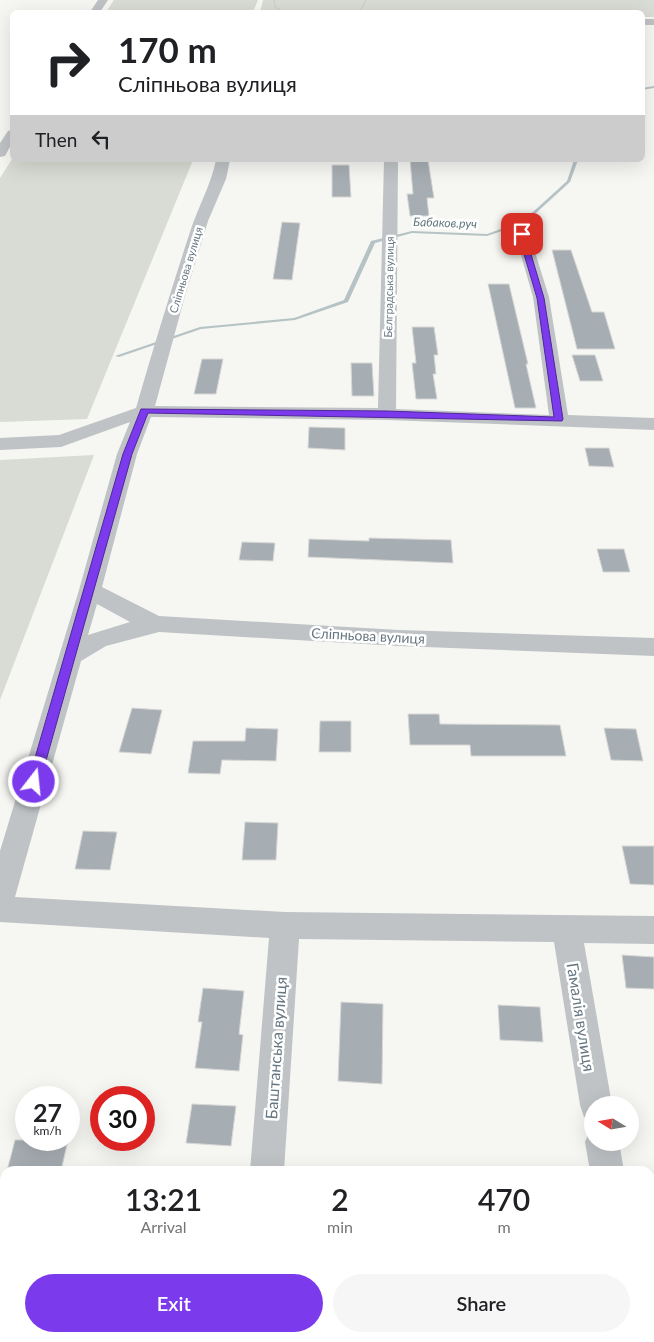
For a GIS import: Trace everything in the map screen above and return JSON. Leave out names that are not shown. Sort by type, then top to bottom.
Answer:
[{"type":"street","points":[[0,153],[10,137]]},
{"type":"street","name":"Сліпньова вулиця","points":[[0,898],[90,590],[127,454],[144,411],[201,222],[219,179],[223,162]]},
{"type":"street","name":"Бєлградська вулиця","points":[[387,414],[391,162]]},
{"type":"street","points":[[517,217],[541,298],[559,419]]},
{"type":"street","points":[[0,444],[61,441],[144,411],[387,414],[654,424]]},
{"type":"street","name":"Сліпньова вулиця","points":[[90,590],[142,619],[159,624],[399,638],[654,647]]},
{"type":"street","points":[[70,656],[98,640],[159,624]]},
{"type":"street","points":[[0,909],[285,925],[654,930]]},
{"type":"street","name":"Баштанська вулиця","points":[[267,1166],[285,925]]},
{"type":"street","name":"Гамалія вулиця","points":[[567,929],[595,1096]]},
{"type":"street","points":[[603,1151],[605,1166]]},
{"type":"path","points":[[274,0],[275,7],[280,10]]},
{"type":"shaded area","points":[[114,0],[258,0],[254,10],[107,10]]},
{"type":"shaded area","points":[[263,0],[654,0],[654,17],[645,17],[645,10],[260,10]]},
{"type":"shaded area","points":[[10,162],[192,162],[87,419],[0,422],[0,178]]},
{"type":"shaded area","points":[[94,455],[0,700],[0,460]]},
{"type":"building","points":[[410,162],[428,162],[434,198],[427,198],[429,216],[410,216],[407,194],[413,194]]},
{"type":"building","points":[[332,165],[349,165],[351,197],[332,197]]},
{"type":"building","points":[[282,222],[300,223],[292,280],[273,279]]},
{"type":"building","points":[[552,250],[571,250],[592,312],[604,312],[615,349],[577,349]]},
{"type":"building","points":[[488,284],[509,284],[528,364],[526,364],[536,408],[515,408]]},
{"type":"building","points":[[412,327],[434,327],[438,355],[434,355],[436,374],[433,374],[437,399],[416,399],[412,363],[416,363]]},
{"type":"building","points":[[572,355],[595,355],[603,381],[580,381]]},
{"type":"building","points":[[202,359],[223,359],[216,394],[194,394]]},
{"type":"building","points":[[351,363],[372,363],[374,396],[352,396]]},
{"type":"building","points":[[309,427],[345,428],[345,450],[308,448]]},
{"type":"building","points":[[585,448],[609,448],[614,467],[589,466]]},
{"type":"building","points":[[369,538],[451,540],[453,563],[308,557],[309,539],[369,541]]},
{"type":"building","points":[[242,542],[275,543],[273,561],[239,560]]},
{"type":"building","points":[[597,549],[624,549],[630,572],[603,572]]},
{"type":"building","points":[[132,708],[162,710],[151,754],[119,752]]},
{"type":"building","points":[[408,714],[439,714],[440,724],[560,725],[566,756],[471,756],[470,745],[410,745]]},
{"type":"building","points":[[320,721],[351,721],[351,752],[319,752]]},
{"type":"building","points":[[246,728],[278,729],[276,761],[222,760],[220,774],[188,773],[193,741],[245,741]]},
{"type":"building","points":[[604,728],[636,729],[643,761],[611,760]]},
{"type":"building","points":[[245,822],[278,823],[276,860],[242,860]]},
{"type":"building","points":[[83,831],[117,832],[110,870],[75,869]]},
{"type":"building","points":[[622,846],[654,846],[654,885],[630,884]]},
{"type":"building","points":[[622,955],[654,957],[654,989],[626,988]]},
{"type":"building","points":[[203,988],[244,991],[239,1034],[243,1035],[239,1071],[195,1068],[202,1022],[198,1022]]},
{"type":"building","points":[[341,1002],[383,1004],[382,1084],[338,1081]]},
{"type":"building","points":[[498,1005],[540,1007],[543,1042],[500,1040]]},
{"type":"building","points":[[192,1104],[236,1106],[231,1146],[186,1143]]},
{"type":"building","points":[[15,1140],[15,1151],[66,1151],[62,1166],[8,1166]]},
{"type":"waterway","name":"Бабаков.руч","points":[[645,88],[654,87]]},
{"type":"waterway","name":"Бабаков.руч","points":[[117,356],[200,328],[295,319],[346,301],[373,242],[412,232],[487,235],[524,222],[569,181],[575,162]]},
{"type":"route","points":[[34,782],[90,590],[127,454],[144,411],[387,414],[559,419],[541,298],[522,234]]}]
